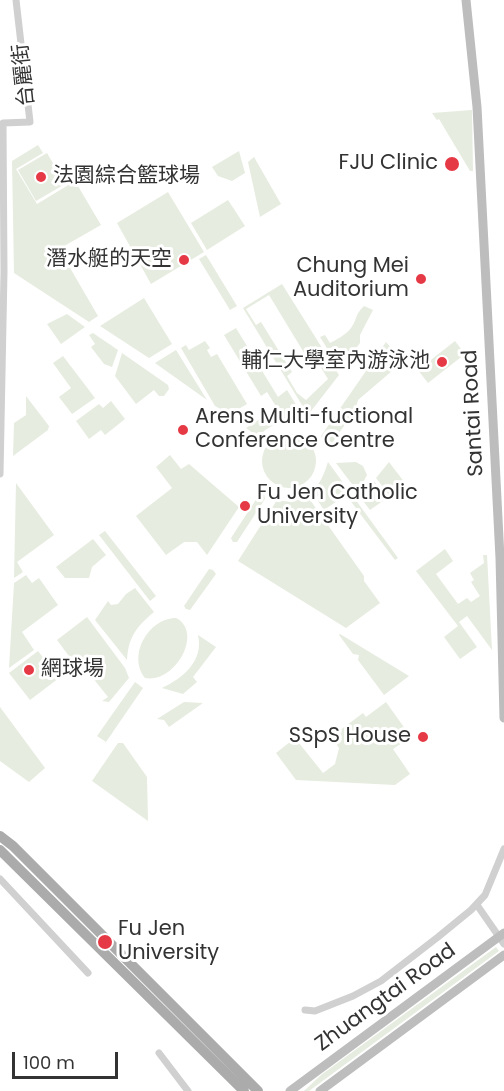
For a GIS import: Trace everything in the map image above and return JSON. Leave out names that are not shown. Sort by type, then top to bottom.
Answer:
[{"type":"main road","points":[[0,836],[18,860],[244,1091]]},
{"type":"main road","points":[[0,850],[18,860],[258,1091]]},
{"type":"street","name":"台麗街","points":[[0,473],[4,272],[3,123],[30,122],[16,0]]},
{"type":"street","name":"Santai Road","points":[[466,0],[477,106],[502,558],[504,718]]},
{"type":"street","points":[[305,1010],[315,1011],[353,996],[381,981],[477,904],[485,895],[504,849]]},
{"type":"street","points":[[0,879],[88,973]]},
{"type":"street","points":[[477,904],[502,938]]},
{"type":"street","name":"Zhuangtai Road","points":[[290,1091],[502,938]]},
{"type":"street","name":"Zhuangtai Road","points":[[320,1091],[504,955]]},
{"type":"street","points":[[159,1053],[189,1091]]},
{"type":"shaded area","points":[[472,110],[473,171],[470,171],[439,119],[437,120],[432,113]]},
{"type":"shaded area","points":[[38,145],[43,153],[16,169],[37,204],[75,181],[101,225],[59,249],[98,316],[89,322],[14,273],[12,161]]},
{"type":"shaded area","points":[[239,151],[245,173],[232,181],[218,176],[212,167]]},
{"type":"shaded area","name":"法園綜合籃球場","points":[[47,153],[65,184],[36,201],[18,170]]},
{"type":"shaded area","points":[[254,157],[281,204],[260,217],[248,162]]},
{"type":"shaded area","points":[[168,192],[204,252],[151,284],[117,223]]},
{"type":"shaded area","points":[[228,200],[245,226],[207,250],[191,223]]},
{"type":"shaded area","points":[[206,255],[237,306],[230,310],[199,259]]},
{"type":"shaded area","points":[[282,284],[339,375],[308,415],[243,308]],"holes":[[[269,295],[309,361],[315,358],[328,379],[306,400],[297,393],[287,376],[292,372],[261,322],[256,325],[246,309]]]},
{"type":"shaded area","points":[[144,298],[172,344],[149,358],[100,326]]},
{"type":"shaded area","points":[[364,306],[373,310],[360,335],[360,343],[340,369],[320,337],[325,335],[330,343],[344,335]]},
{"type":"shaded area","points":[[67,314],[85,327],[61,344],[47,324]]},
{"type":"shaded area","points":[[236,328],[278,397],[287,390],[306,421],[304,424],[279,423],[268,428],[258,437],[246,428],[277,408],[267,392],[261,396],[224,335]]},
{"type":"shaded area","points":[[93,333],[118,350],[112,367],[104,364],[91,347],[95,344],[89,335]]},
{"type":"shaded area","points":[[205,341],[210,348],[207,350],[211,357],[217,354],[247,404],[230,414],[215,406],[181,348],[186,345],[189,350]]},
{"type":"shaded area","name":"輔仁大學室內游泳池","points":[[455,341],[465,354],[428,383],[418,370]]},
{"type":"shaded area","points":[[386,342],[397,355],[392,371],[358,400],[355,410],[328,449],[321,436]]},
{"type":"shaded area","points":[[176,350],[207,400],[155,363]]},
{"type":"shaded area","points":[[122,353],[168,385],[169,389],[164,396],[159,396],[154,390],[136,404],[115,376]]},
{"type":"shaded area","points":[[63,356],[95,398],[72,414],[59,397],[71,388],[53,363]]},
{"type":"shaded area","points":[[26,396],[49,426],[48,430],[13,456],[14,423],[26,415]]},
{"type":"shaded area","points":[[111,401],[125,419],[105,435],[101,430],[89,439],[76,421],[99,404],[103,408]]},
{"type":"shaded area","points":[[289,434],[299,436],[308,442],[314,451],[316,461],[314,471],[308,480],[299,486],[289,488],[279,486],[270,480],[264,471],[262,461],[264,451],[270,442],[279,436]]},
{"type":"shaded area","points":[[170,455],[181,469],[189,464],[239,507],[207,555],[197,542],[184,542],[166,555],[136,516],[172,488],[156,467]]},
{"type":"shaded area","points":[[328,462],[398,558],[395,560],[346,495],[324,510],[318,497],[312,491],[324,474]]},
{"type":"shaded area","points":[[356,462],[363,466],[367,475],[358,492],[336,463]]},
{"type":"shaded area","points":[[389,462],[405,483],[389,495],[376,478]]},
{"type":"shaded area","points":[[374,481],[387,498],[370,510],[360,497]]},
{"type":"shaded area","points":[[16,483],[54,535],[17,562],[23,572],[14,578]]},
{"type":"shaded area","points":[[264,494],[265,499],[237,542],[233,542],[231,538],[259,495]]},
{"type":"shaded area","points":[[308,497],[364,576],[364,581],[380,603],[346,628],[238,561],[277,500],[291,502]]},
{"type":"shaded area","points":[[105,531],[156,596],[150,601],[99,535]]},
{"type":"shaded area","points":[[93,539],[106,555],[92,567],[89,578],[65,578],[56,567]]},
{"type":"shaded area","points":[[445,549],[453,561],[436,574],[458,604],[467,598],[471,602],[480,596],[471,582],[474,580],[470,573],[484,563],[483,555],[487,555],[492,650],[467,616],[459,622],[477,647],[460,659],[444,637],[458,626],[416,571]]},
{"type":"shaded area","points":[[209,569],[216,574],[190,610],[186,609],[184,606]]},
{"type":"shaded area","points":[[26,575],[32,583],[39,578],[58,605],[22,632],[34,650],[9,668],[14,583]]},
{"type":"shaded area","points":[[135,588],[154,612],[134,633],[129,645],[127,660],[95,620],[108,601],[111,605],[118,604]]},
{"type":"shaded area","points":[[87,617],[125,668],[129,678],[109,702],[102,701],[108,697],[88,672],[83,675],[57,640]]},
{"type":"shaded area","points":[[176,618],[184,625],[187,634],[182,656],[166,673],[156,678],[145,678],[138,659],[144,639],[157,624]]},
{"type":"shaded area","points":[[340,634],[409,676],[384,695],[358,660],[359,655],[353,654]]},
{"type":"shaded area","points":[[198,635],[216,647],[193,677],[197,682],[183,694],[162,688],[184,674],[195,661],[198,653]]},
{"type":"shaded area","points":[[38,651],[59,678],[30,700],[9,673]]},
{"type":"shaded area","points":[[135,682],[143,688],[106,742],[97,736]]},
{"type":"shaded area","points":[[184,702],[203,703],[169,727],[164,720],[157,719]]},
{"type":"shaded area","points":[[386,702],[411,737],[393,749],[410,774],[395,785],[296,780],[276,753],[295,738],[323,773],[335,764],[339,748],[331,737],[363,713],[366,717]]},
{"type":"shaded area","points":[[0,707],[45,768],[29,782],[0,761]]},
{"type":"shaded area","points":[[118,743],[123,743],[147,777],[148,821],[92,781]]},
{"type":"shaded area","points":[[496,947],[499,951],[309,1091],[304,1091],[321,1075]]},
{"type":"place","name":"FJU Clinic","points":[[452,164]]},
{"type":"place","name":"法園綜合籃球場","points":[[41,177]]},
{"type":"place","name":"潛水艇的天空","points":[[184,260]]},
{"type":"place","name":"Chung Mei Auditorium","points":[[421,279]]},
{"type":"place","name":"輔仁大學室內游泳池","points":[[442,362]]},
{"type":"place","name":"Arens Multi-fuctional Conference Centre","points":[[183,430]]},
{"type":"place","name":"Fu Jen Catholic University","points":[[245,506]]},
{"type":"place","name":"網球場","points":[[29,670]]},
{"type":"place","name":"SSpS House","points":[[423,737]]},
{"type":"place","name":"Fu Jen University","points":[[105,942]]}]
